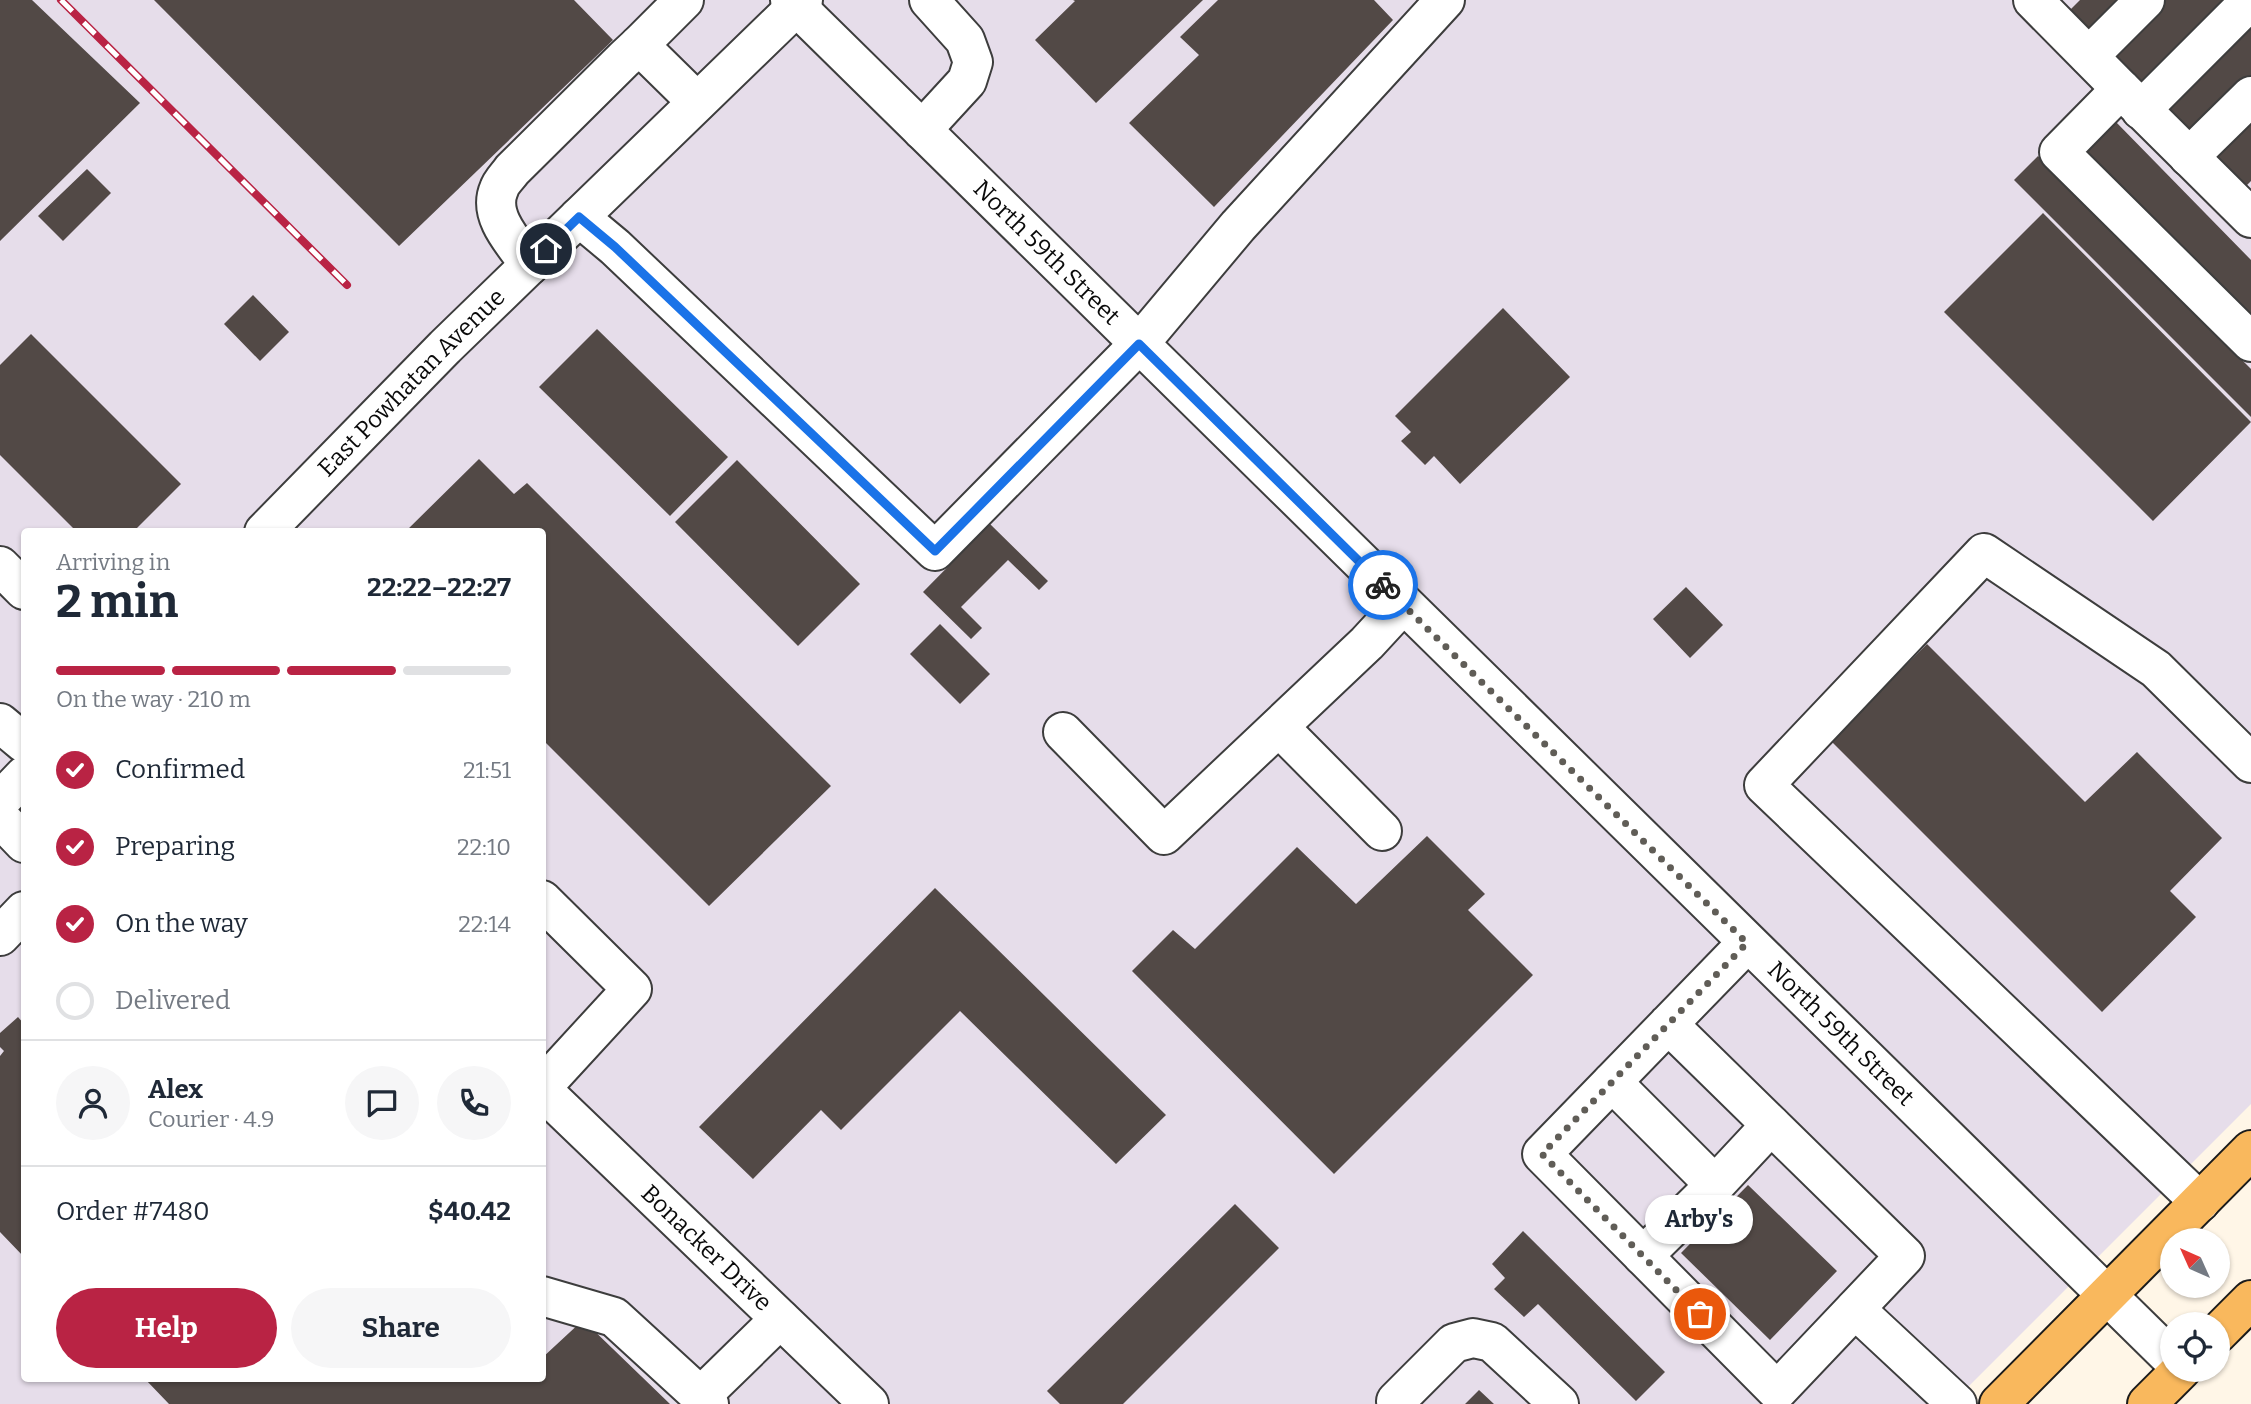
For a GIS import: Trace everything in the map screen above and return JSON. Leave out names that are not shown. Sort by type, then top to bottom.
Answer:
[{"type":"main road","points":[[1999,1404],[2251,1150]]},
{"type":"main road","points":[[2230,1321],[2251,1300]]},
{"type":"main road","points":[[2147,1404],[2169,1382]]},
{"type":"street","points":[[530,265],[500,221],[495,204],[499,188],[512,170],[684,0]]},
{"type":"street","points":[[922,130],[967,82],[973,62],[965,40],[929,0]]},
{"type":"street","points":[[579,217],[615,247],[935,551],[1139,344],[1238,226],[1445,0]]},
{"type":"street","points":[[2089,56],[2145,0]]},
{"type":"street","points":[[2251,0],[2131,99],[2059,152],[2251,342]]},
{"type":"street","name":"North 59th Street","points":[[796,2],[922,130],[2160,1348]]},
{"type":"street","name":"East Powhatan Avenue","points":[[268,528],[445,347],[796,2]]},
{"type":"street","points":[[2038,2],[2189,157],[2247,207]]},
{"type":"street","points":[[639,45],[697,102]]},
{"type":"street","points":[[2189,157],[2251,96]]},
{"type":"street","points":[[2200,1202],[1764,785],[1984,553],[2156,668],[2251,763]]},
{"type":"street","points":[[0,566],[21,587]]},
{"type":"street","points":[[1063,732],[1164,835],[1367,643],[1403,604]]},
{"type":"street","points":[[0,723],[21,740]]},
{"type":"street","points":[[1279,727],[1382,831]]},
{"type":"street","points":[[0,801],[21,779]]},
{"type":"street","points":[[0,818],[21,840]]},
{"type":"street","points":[[546,904],[632,989],[546,1085]]},
{"type":"street","points":[[0,936],[21,914]]},
{"type":"street","points":[[1668,1024],[1905,1256],[1855,1309],[1783,1398],[1542,1154],[1668,1024],[1747,943]]},
{"type":"street","points":[[1612,1082],[1716,1185]]},
{"type":"street","name":"Bonacker Drive","points":[[546,1093],[869,1404]]},
{"type":"street","points":[[1643,1256],[1716,1185],[1771,1125]]},
{"type":"street","points":[[546,1297],[614,1317],[705,1400],[780,1319]]},
{"type":"street","points":[[1855,1309],[1957,1404]]},
{"type":"street","points":[[1396,1401],[1454,1343],[1473,1338],[1492,1342],[1559,1404]]},
{"type":"shaded area","points":[[0,0],[2251,0],[2251,1104],[1951,1404],[0,1404]]},
{"type":"building","points":[[0,0],[32,0],[140,103],[0,241]]},
{"type":"building","points":[[154,0],[574,0],[613,40],[399,246]]},
{"type":"building","points":[[1073,0],[1203,0],[1096,103],[1035,40],[1075,1]]},
{"type":"building","points":[[1218,0],[1374,0],[1393,20],[1214,207],[1129,123],[1199,55],[1180,37]]},
{"type":"building","points":[[2080,0],[2131,0],[2084,47],[2059,21]]},
{"type":"building","points":[[2166,0],[2234,0],[2137,94],[2104,61]]},
{"type":"building","points":[[2251,16],[2251,82],[2187,144],[2154,111]]},
{"type":"building","points":[[2251,115],[2251,181],[2238,194],[2205,160]]},
{"type":"building","points":[[2115,121],[2251,260],[2251,325],[2083,152]]},
{"type":"building","points":[[2038,156],[2251,369],[2251,417],[2014,180]]},
{"type":"building","points":[[87,169],[111,193],[63,241],[38,216]]},
{"type":"building","points":[[2043,213],[2251,422],[2153,521],[1944,312]]},
{"type":"building","points":[[253,295],[289,332],[260,361],[224,324]]},
{"type":"building","points":[[1503,308],[1570,377],[1460,484],[1434,456],[1425,465],[1401,441],[1411,432],[1395,416]]},
{"type":"building","points":[[597,329],[728,457],[670,516],[539,387]]},
{"type":"building","points":[[31,334],[181,484],[137,528],[73,528],[0,455],[0,365]]},
{"type":"building","points":[[479,459],[514,494],[527,483],[831,786],[709,906],[546,743],[546,528],[409,528]]},
{"type":"building","points":[[737,460],[860,584],[798,646],[675,522]]},
{"type":"building","points":[[990,524],[1048,581],[1039,590],[1008,560],[961,607],[982,628],[971,639],[923,592]]},
{"type":"building","points":[[1686,587],[1723,625],[1690,658],[1653,619]]},
{"type":"building","points":[[940,624],[990,674],[960,704],[910,654]]},
{"type":"building","points":[[1927,644],[2085,802],[2137,752],[2222,838],[2170,891],[2196,917],[2102,1012],[1831,741]]},
{"type":"building","points":[[1427,836],[1485,894],[1468,910],[1533,975],[1334,1174],[1132,971],[1173,930],[1195,949],[1297,847],[1356,904]]},
{"type":"building","points":[[935,888],[1166,1115],[1116,1164],[960,1011],[841,1130],[821,1110],[753,1179],[699,1127]]},
{"type":"building","points":[[18,1017],[21,1020],[21,1254],[0,1232],[0,1056],[4,1051],[0,1047],[0,1033]]},
{"type":"building","points":[[1748,1185],[1837,1271],[1770,1340],[1681,1253]]},
{"type":"building","points":[[1235,1204],[1279,1248],[1123,1404],[1060,1404],[1047,1391]]},
{"type":"building","points":[[1523,1231],[1665,1372],[1636,1401],[1538,1304],[1524,1317],[1494,1289],[1505,1278],[1492,1264]]},
{"type":"building","points":[[583,1320],[670,1404],[169,1404],[148,1382],[546,1382],[546,1354]]},
{"type":"building","points":[[1479,1390],[1494,1404],[1465,1404]]},
{"type":"railway","points":[[61,0],[347,285]]},
{"type":"way so far","points":[[1383,585],[1747,943],[1542,1154],[1700,1314]]},
{"type":"place","name":"Arby's","points":[[1700,1314]]},
{"type":"route","points":[[546,249],[579,217],[615,247],[935,551],[1139,344],[1383,585]]}]
